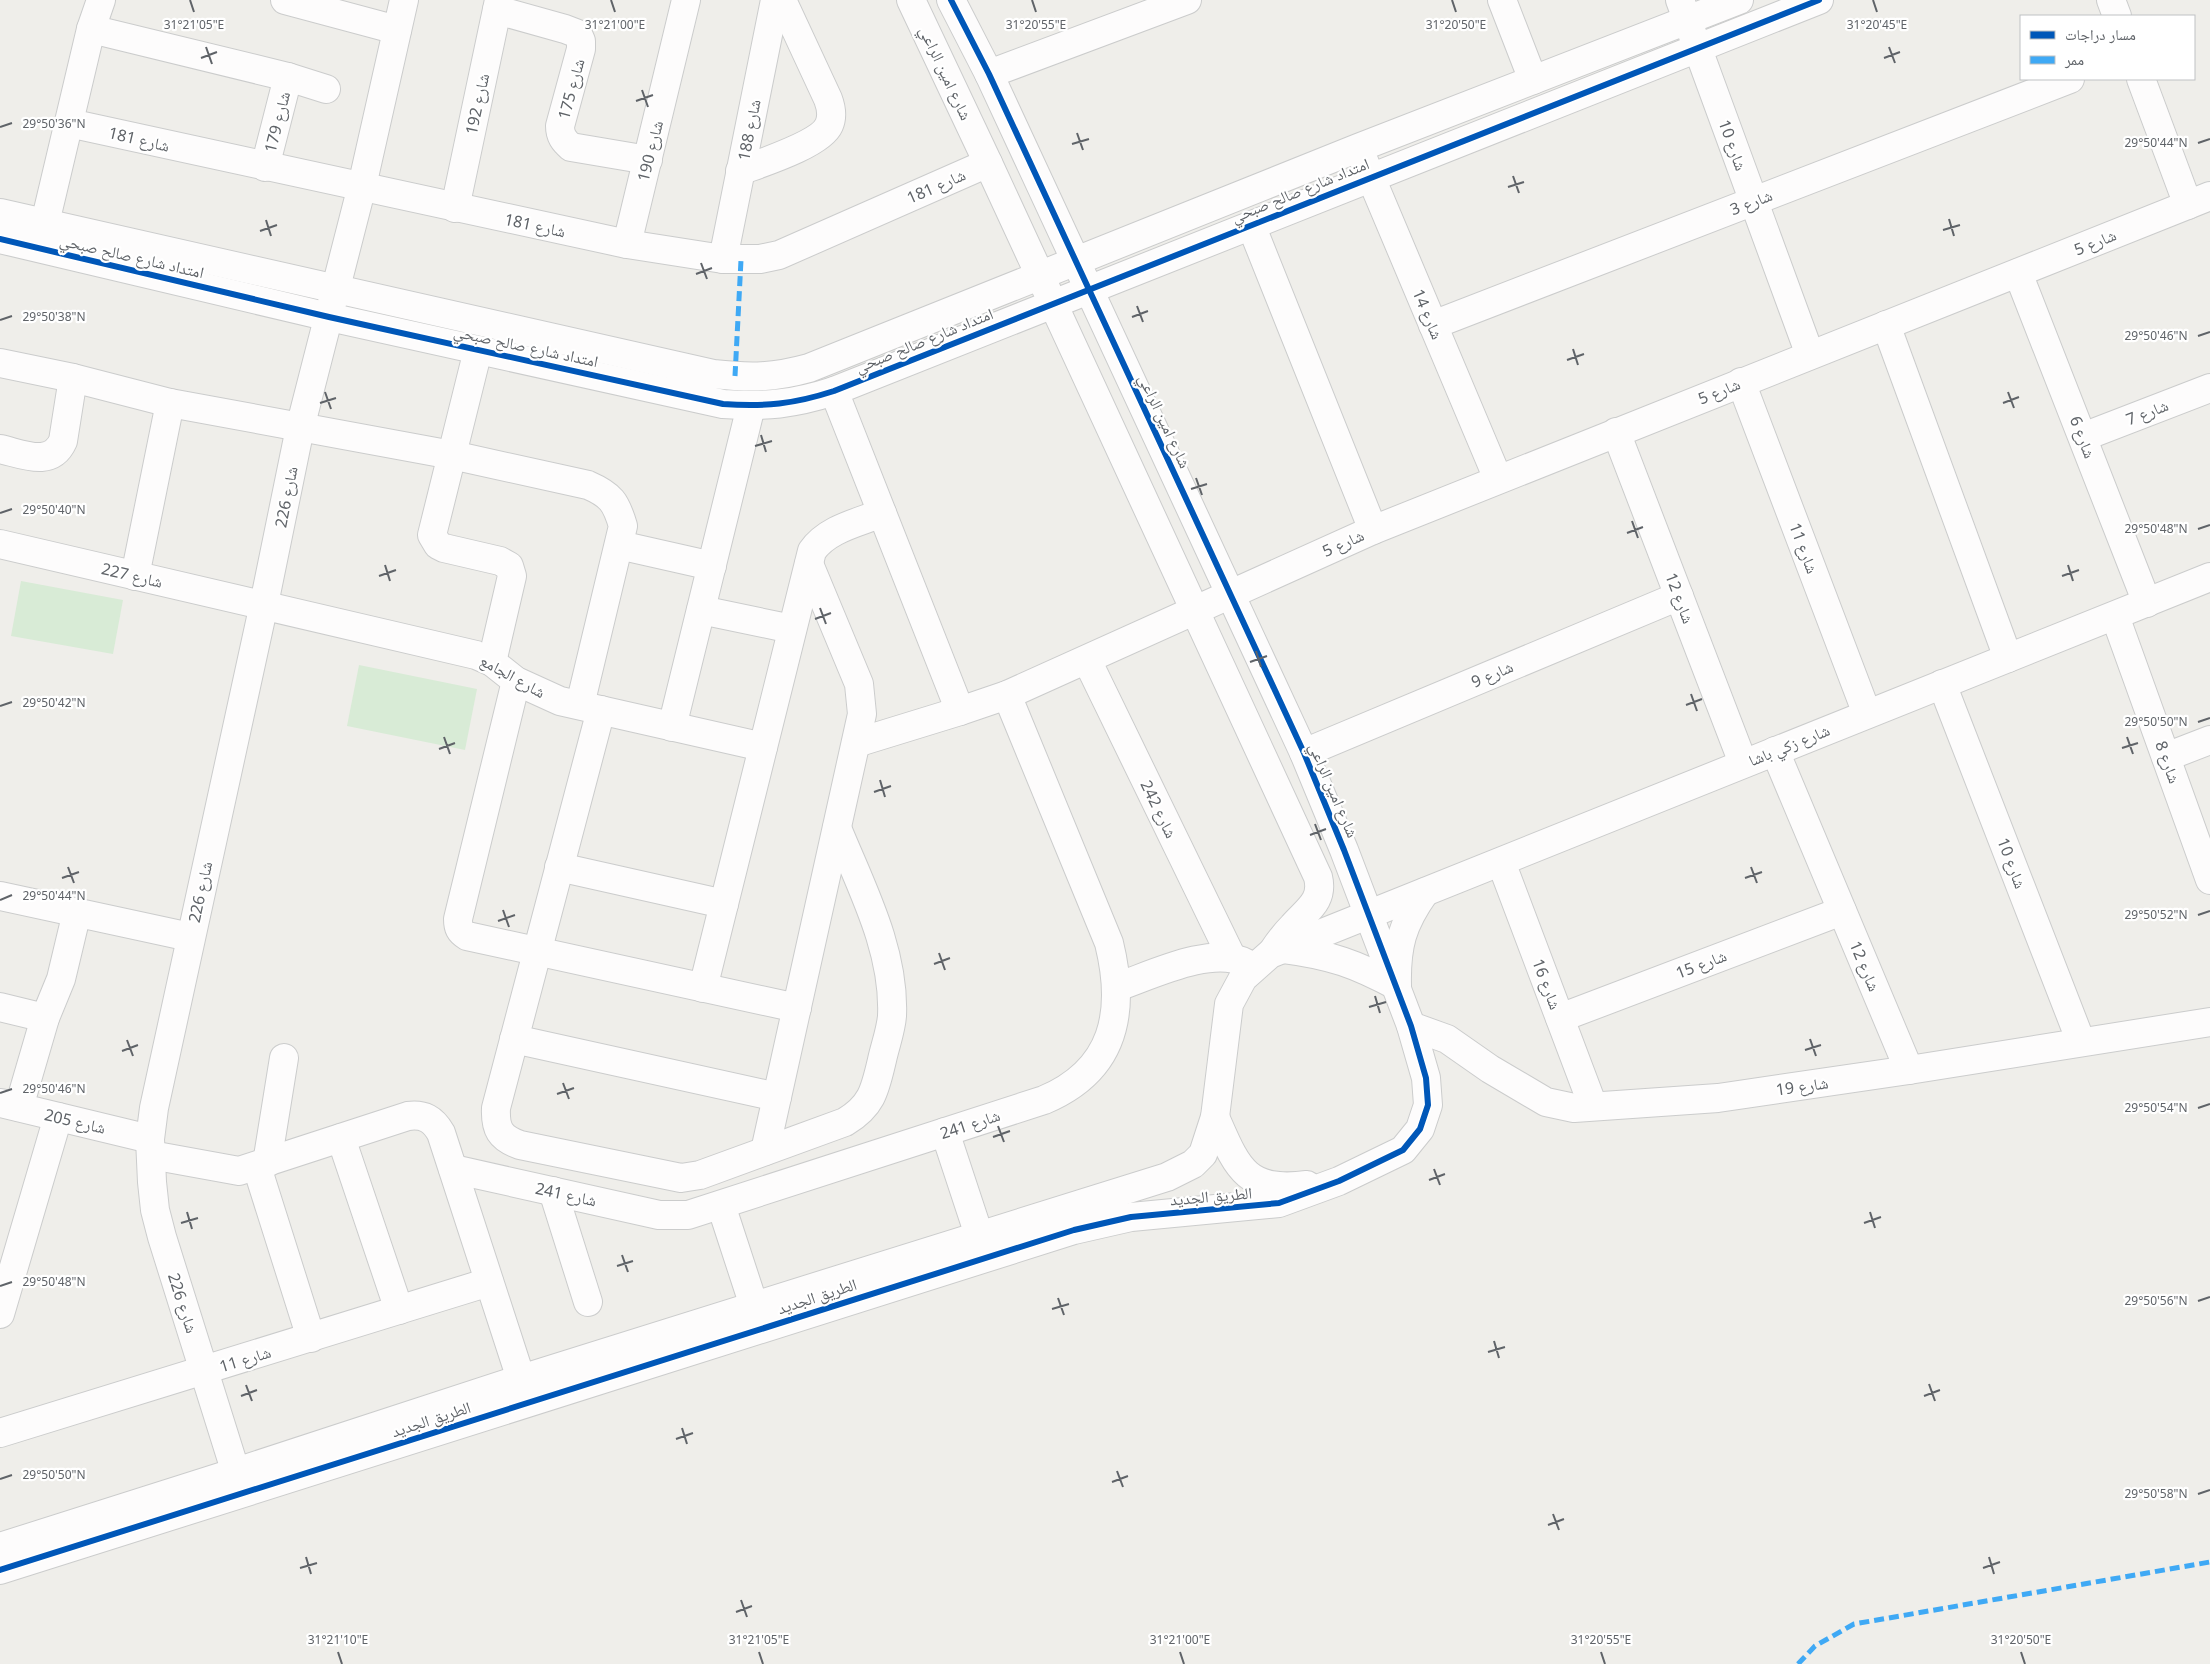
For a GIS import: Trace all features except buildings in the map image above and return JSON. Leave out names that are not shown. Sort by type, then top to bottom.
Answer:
[{"type":"street","points":[[44,223],[91,29],[100,0]]},
{"type":"street","points":[[285,0],[397,30]]},
{"type":"street","name":"شارع 226","points":[[239,1483],[162,1237],[152,1182],[151,1147],[154,1108],[264,604],[300,428],[362,186],[404,0]]},
{"type":"street","name":"شارع 190","points":[[627,244],[686,0]]},
{"type":"street","name":"شارع 188","points":[[723,260],[774,0]]},
{"type":"street","points":[[740,171],[811,142],[822,135],[830,124],[832,111],[828,99],[782,0]]},
{"type":"street","name":"شارع امين الراعي","points":[[911,0],[1318,877],[1320,891],[1314,905],[1260,957]]},
{"type":"street","name":"شارع امين الراعي","points":[[951,0],[989,74],[1075,263],[1231,593],[1304,753],[1369,913]]},
{"type":"street","points":[[989,74],[1187,0]]},
{"type":"street","points":[[1502,0],[1533,80]]},
{"type":"street","name":"امتداد شارع صالح صبحي","points":[[0,213],[714,374],[754,378],[779,376],[809,368],[1041,277],[1358,148],[1533,80],[1684,10],[1739,0]]},
{"type":"street","name":"امتداد شارع صالح صبحي","points":[[0,239],[328,317],[723,404],[751,406],[792,403],[834,391],[1819,0]]},
{"type":"street","points":[[2111,0],[2117,15]]},
{"type":"street","name":"شارع 175","points":[[498,5],[565,28],[578,34],[582,41],[582,49],[560,126],[560,132],[565,142],[571,147],[648,160]]},
{"type":"street","name":"شارع 192","points":[[455,208],[498,5]]},
{"type":"street","name":"شارع 10","points":[[1684,10],[1810,355]]},
{"type":"street","name":"شارع 179","points":[[91,29],[288,77],[326,89]]},
{"type":"street","name":"شارع 179","points":[[265,167],[288,77]]},
{"type":"street","name":"شارع 3","points":[[1433,325],[2067,80]]},
{"type":"street","points":[[2141,80],[2199,201]]},
{"type":"street","name":"شارع 181","points":[[68,123],[627,244],[723,260],[760,259],[779,255],[988,163]]},
{"type":"street","name":"شارع 14","points":[[1358,148],[1498,479]]},
{"type":"street","name":"شارع 5","points":[[856,743],[960,712],[1007,695],[1087,660],[1194,609],[1373,530],[2199,201]]},
{"type":"street","points":[[1250,225],[1373,530]]},
{"type":"street","name":"شارع 6","points":[[2018,273],[2147,603]]},
{"type":"street","points":[[1886,325],[2008,658]]},
{"type":"street","points":[[478,350],[433,528],[434,540],[444,548],[506,562],[512,571],[492,662]]},
{"type":"street","points":[[0,362],[73,378],[170,403],[452,455],[588,485],[606,493],[618,508],[623,526],[591,708],[559,867],[496,1108],[495,1120],[500,1132],[509,1141],[520,1145],[681,1178],[700,1175],[845,1122],[859,1114],[870,1101],[876,1085],[892,1018],[892,990],[888,961],[879,934],[837,828]]},
{"type":"street","points":[[0,449],[44,458],[53,455],[63,441],[73,378]]},
{"type":"street","name":"شارع 11","points":[[1741,382],[1867,714]]},
{"type":"street","name":"شارع 7","points":[[2083,437],[2210,388]]},
{"type":"street","points":[[834,391],[960,712]]},
{"type":"street","points":[[135,576],[170,403]]},
{"type":"street","points":[[672,727],[751,406]]},
{"type":"street","name":"شارع 12","points":[[1616,432],[1743,763]]},
{"type":"street","points":[[703,988],[812,551],[819,541],[829,534],[882,513]]},
{"type":"street","name":"شارع 227","points":[[0,544],[264,604]]},
{"type":"street","points":[[619,545],[712,566]]},
{"type":"street","points":[[765,1151],[862,714],[858,684],[809,564]]},
{"type":"street","name":"شارع زكي باشا","points":[[1369,913],[1501,862],[1743,763],[2210,577]]},
{"type":"street","name":"شارع 9","points":[[1304,753],[1679,596]]},
{"type":"street","name":"شارع الجامع","points":[[264,604],[476,655],[492,662],[516,681],[560,701],[763,747]]},
{"type":"street","points":[[701,610],[792,629]]},
{"type":"street","name":"شارع 8","points":[[2115,616],[2210,880]]},
{"type":"street","name":"شارع 242","points":[[1087,660],[1260,957]]},
{"type":"street","points":[[516,681],[458,926],[461,933],[537,952],[797,1008]]},
{"type":"street","name":"شارع 10","points":[[1942,684],[2081,1042]]},
{"type":"street","name":"شارع 241","points":[[453,1169],[659,1215],[688,1215],[1044,1100],[1063,1092],[1080,1080],[1094,1065],[1105,1047],[1112,1028],[1117,987],[1109,943],[1007,695]]},
{"type":"street","points":[[2166,757],[2210,740]]},
{"type":"street","name":"شارع 12","points":[[1775,751],[1909,1070]]},
{"type":"street","name":"شارع 16","points":[[1501,862],[1592,1106]]},
{"type":"street","points":[[559,867],[724,904]]},
{"type":"street","points":[[1117,987],[1209,957],[1260,957],[1314,952],[1344,960],[1397,986],[1396,960],[1400,936],[1410,912],[1425,892]]},
{"type":"street","points":[[0,896],[190,937]]},
{"type":"street","name":"شارع 15","points":[[1560,1018],[1842,911]]},
{"type":"street","points":[[9,1105],[61,979],[77,912]]},
{"type":"street","points":[[1260,957],[1369,913]]},
{"type":"street","name":"الطريق الجديد","points":[[0,1547],[239,1483],[1074,1230],[1131,1217],[1279,1203],[1338,1181],[1402,1150],[1420,1129],[1428,1105],[1426,1078],[1411,1026],[1369,913]]},
{"type":"street","name":"الطريق الجديد","points":[[0,1570],[521,1379],[979,1235],[1141,1187],[1193,1164],[1203,1154],[1215,1117],[1229,1004],[1243,978],[1260,957]]},
{"type":"street","points":[[0,1007],[44,1018]]},
{"type":"street","name":"شارع 19","points":[[1411,1026],[1446,1039],[1506,1079],[1546,1102],[1574,1108],[1718,1098],[2210,1022]]},
{"type":"street","points":[[514,1039],[777,1097]]},
{"type":"street","points":[[284,1058],[262,1165],[311,1338]]},
{"type":"street","name":"شارع 205","points":[[9,1105],[58,1117],[151,1147],[239,1171],[408,1116],[418,1115],[428,1118],[436,1124],[441,1133],[521,1379]]},
{"type":"street","points":[[0,1314],[58,1117]]},
{"type":"street","points":[[1215,1117],[1234,1160],[1248,1176],[1266,1185],[1296,1187],[1338,1181]]},
{"type":"street","points":[[945,1132],[979,1235]]},
{"type":"street","points":[[341,1138],[399,1310]]},
{"type":"street","points":[[553,1191],[588,1302]]},
{"type":"street","points":[[721,1205],[754,1306]]},
{"type":"street","name":"شارع 11","points":[[0,1433],[204,1372],[489,1282]]},
{"type":"green space","points":[[21,581],[123,600],[113,654],[11,636]]},
{"type":"green space","points":[[359,665],[477,689],[465,750],[347,726]]},
{"type":"marked path","points":[[735,376],[741,260]]},
{"type":"marked path","points":[[1798,1664],[1815,1646],[1854,1624],[2210,1562]]},
{"type":"cycle path","points":[[0,1570],[1074,1230],[1131,1217],[1279,1203],[1339,1181],[1403,1150],[1420,1129],[1428,1105],[1426,1078],[1411,1026],[1344,850],[1304,753],[989,74],[951,0]]},
{"type":"cycle path","points":[[0,239],[329,317],[723,404],[779,404],[834,391],[1819,0]]}]
